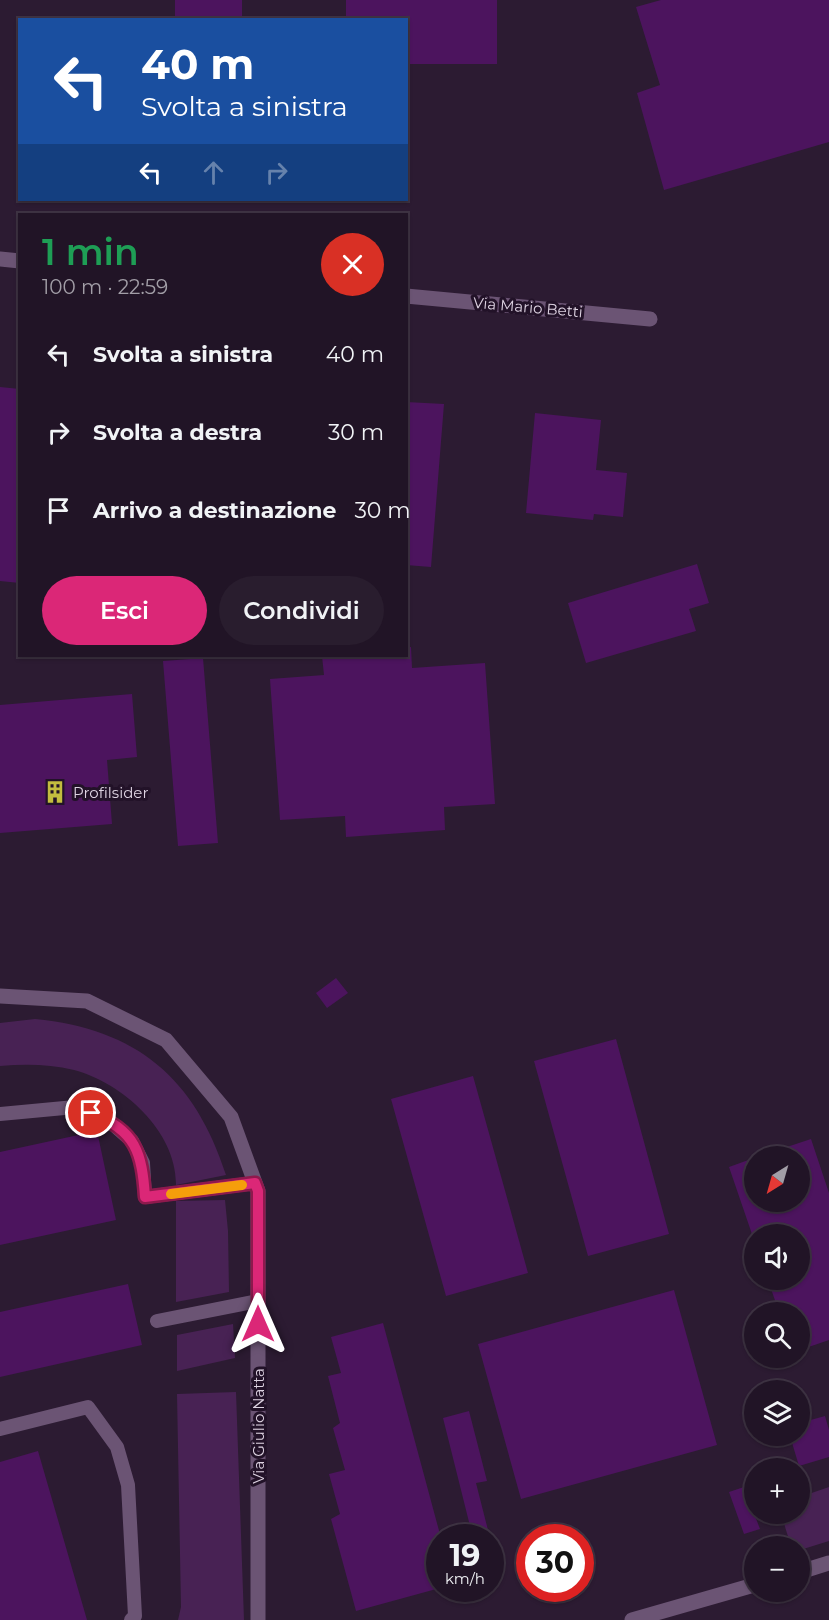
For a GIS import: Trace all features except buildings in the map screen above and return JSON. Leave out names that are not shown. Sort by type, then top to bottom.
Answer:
[{"type":"street","points":[[0,259],[18,261]]},
{"type":"street","name":"Via Mario Betti","points":[[408,296],[650,319]]},
{"type":"street","name":"Via Giulio Natta","points":[[0,996],[87,1001],[166,1040],[231,1117],[258,1191],[258,1620]]},
{"type":"street","points":[[810,1569],[829,1563]]},
{"type":"street","points":[[632,1620],[744,1588]]},
{"type":"lane","points":[[0,1114],[75,1107],[107,1119],[132,1141],[143,1163],[145,1197],[255,1183]]},
{"type":"lane","points":[[157,1321],[258,1301]]},
{"type":"lane","points":[[0,1429],[88,1407],[117,1447],[128,1485],[135,1616],[131,1620]]},
{"type":"shaded area","points":[[35,1019],[104,1034],[132,1047],[157,1064],[179,1086],[197,1111],[213,1141],[226,1175],[176,1185],[174,1165],[167,1146],[144,1112],[111,1086],[92,1076],[65,1068],[37,1065],[0,1066],[0,1023]]},
{"type":"shaded area","points":[[225,1200],[229,1292],[176,1302],[176,1201]]},
{"type":"shaded area","points":[[233,1324],[235,1358],[177,1371],[177,1335]]},
{"type":"shaded area","points":[[236,1392],[244,1620],[178,1620],[181,1607],[177,1394]]},
{"type":"shaded area","points":[[829,1487],[829,1541],[810,1547],[810,1536],[788,1536],[784,1524],[810,1524],[810,1494]]},
{"type":"slow traffic","points":[[171,1194],[242,1185]]},
{"type":"place","name":"Profilsider","points":[[55,792]]},
{"type":"route","points":[[91,1113],[107,1119],[132,1141],[143,1163],[145,1197],[255,1183],[258,1191],[258,1324]]}]
